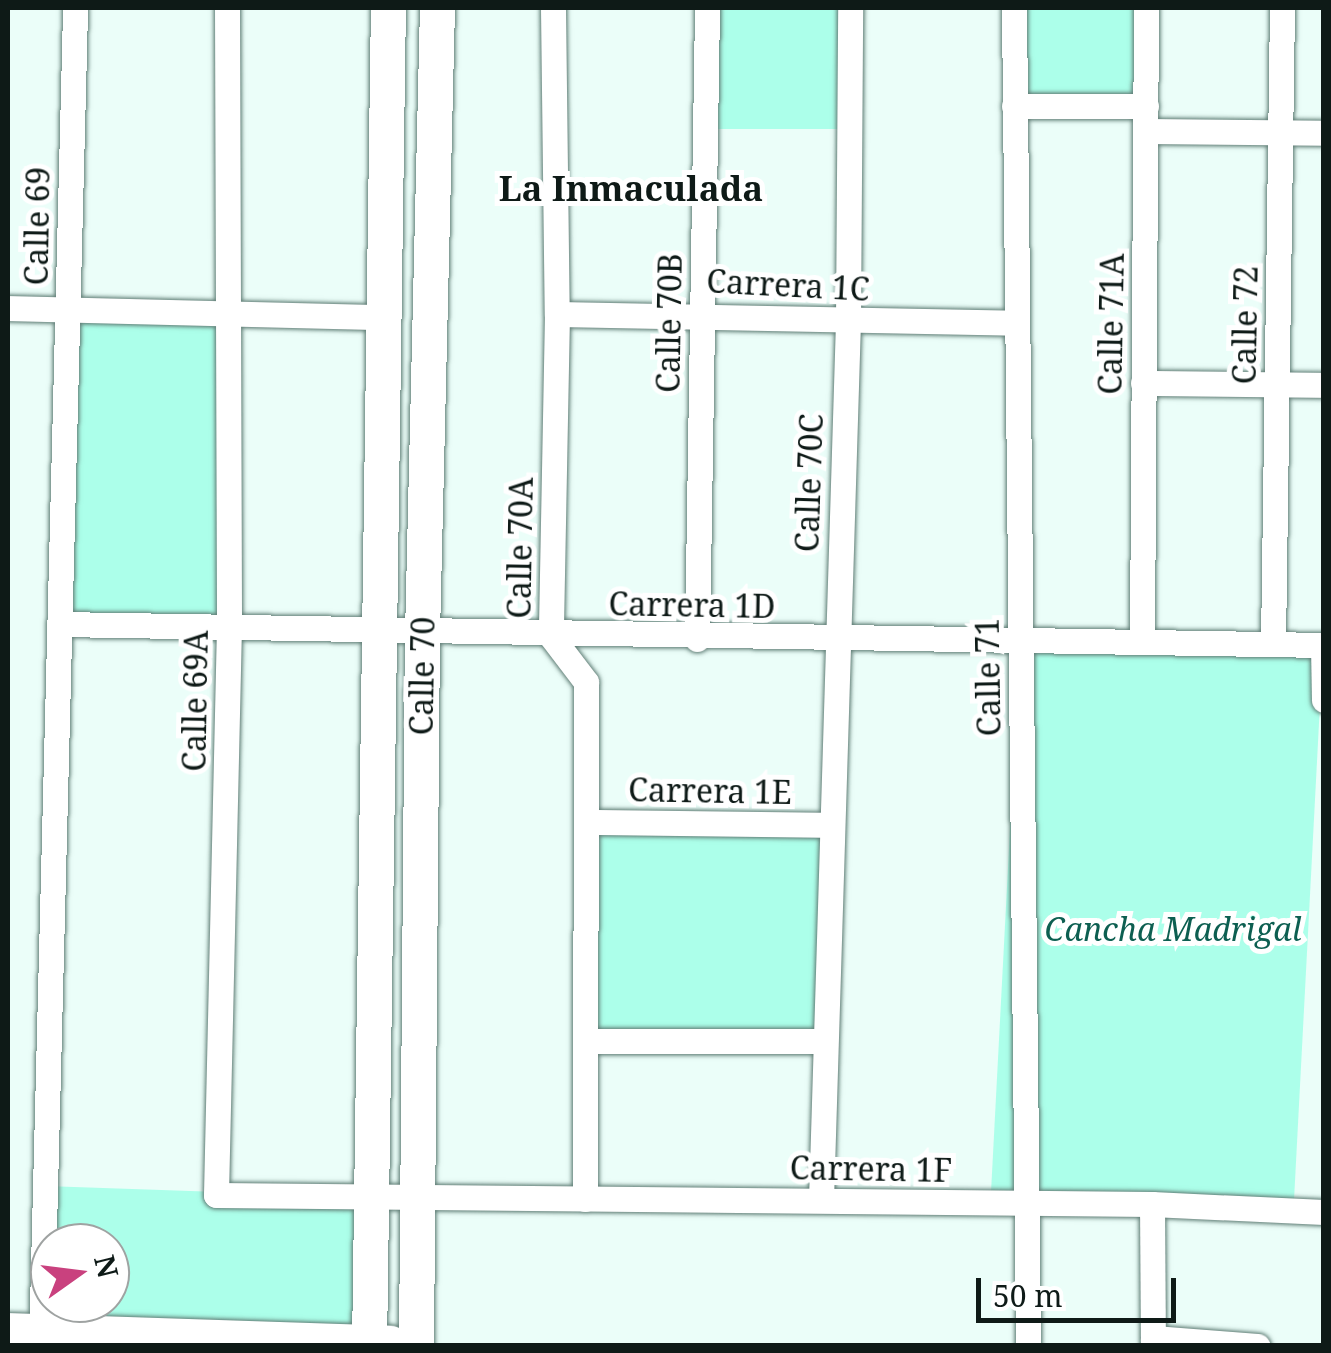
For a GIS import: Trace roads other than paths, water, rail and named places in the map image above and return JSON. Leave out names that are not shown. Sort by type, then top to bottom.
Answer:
[{"type":"street","name":"Calle 69","points":[[30,1336],[59,624],[75,8]]},
{"type":"street","name":"Calle 69A","points":[[226,8],[231,312],[229,626],[216,1195],[416,1199]]},
{"type":"street","name":"Calle 70","points":[[369,1343],[388,8]]},
{"type":"street","name":"Calle 70","points":[[416,1346],[422,634],[438,8]]},
{"type":"street","name":"Calle 70A","points":[[552,8],[557,314],[551,636],[586,682],[589,822],[585,1199]]},
{"type":"street","name":"Calle 70B","points":[[698,638],[708,8]]},
{"type":"street","name":"Calle 70C","points":[[821,1200],[835,640],[848,321],[850,8]]},
{"type":"street","name":"Calle 71","points":[[1014,8],[1028,1346]]},
{"type":"street","name":"Calle 71A","points":[[1142,642],[1146,8]]},
{"type":"street","name":"Calle 72","points":[[1272,644],[1282,8]]},
{"type":"street","points":[[1014,106],[1280,133],[1324,133]]},
{"type":"street","points":[[8,308],[382,317]]},
{"type":"street","name":"Carrera 1C","points":[[557,314],[702,313],[1017,324]]},
{"type":"street","points":[[1143,383],[1324,385]]},
{"type":"street","name":"Carrera 1D","points":[[59,624],[422,634],[1323,644]]},
{"type":"street","points":[[1323,644],[1324,700]]},
{"type":"street","name":"Carrera 1E","points":[[589,822],[830,825]]},
{"type":"street","points":[[587,1041],[825,1041]]},
{"type":"street","name":"Carrera 1F","points":[[416,1199],[1152,1204],[1324,1212]]},
{"type":"street","points":[[1152,1204],[1153,1342],[1258,1346]]},
{"type":"street","points":[[30,1336],[406,1346]]},
{"type":"district","name":"La Inmaculada","points":[[631,188]]},
{"type":"park label","name":"Cancha Madrigal","points":[[1173,929]]}]
